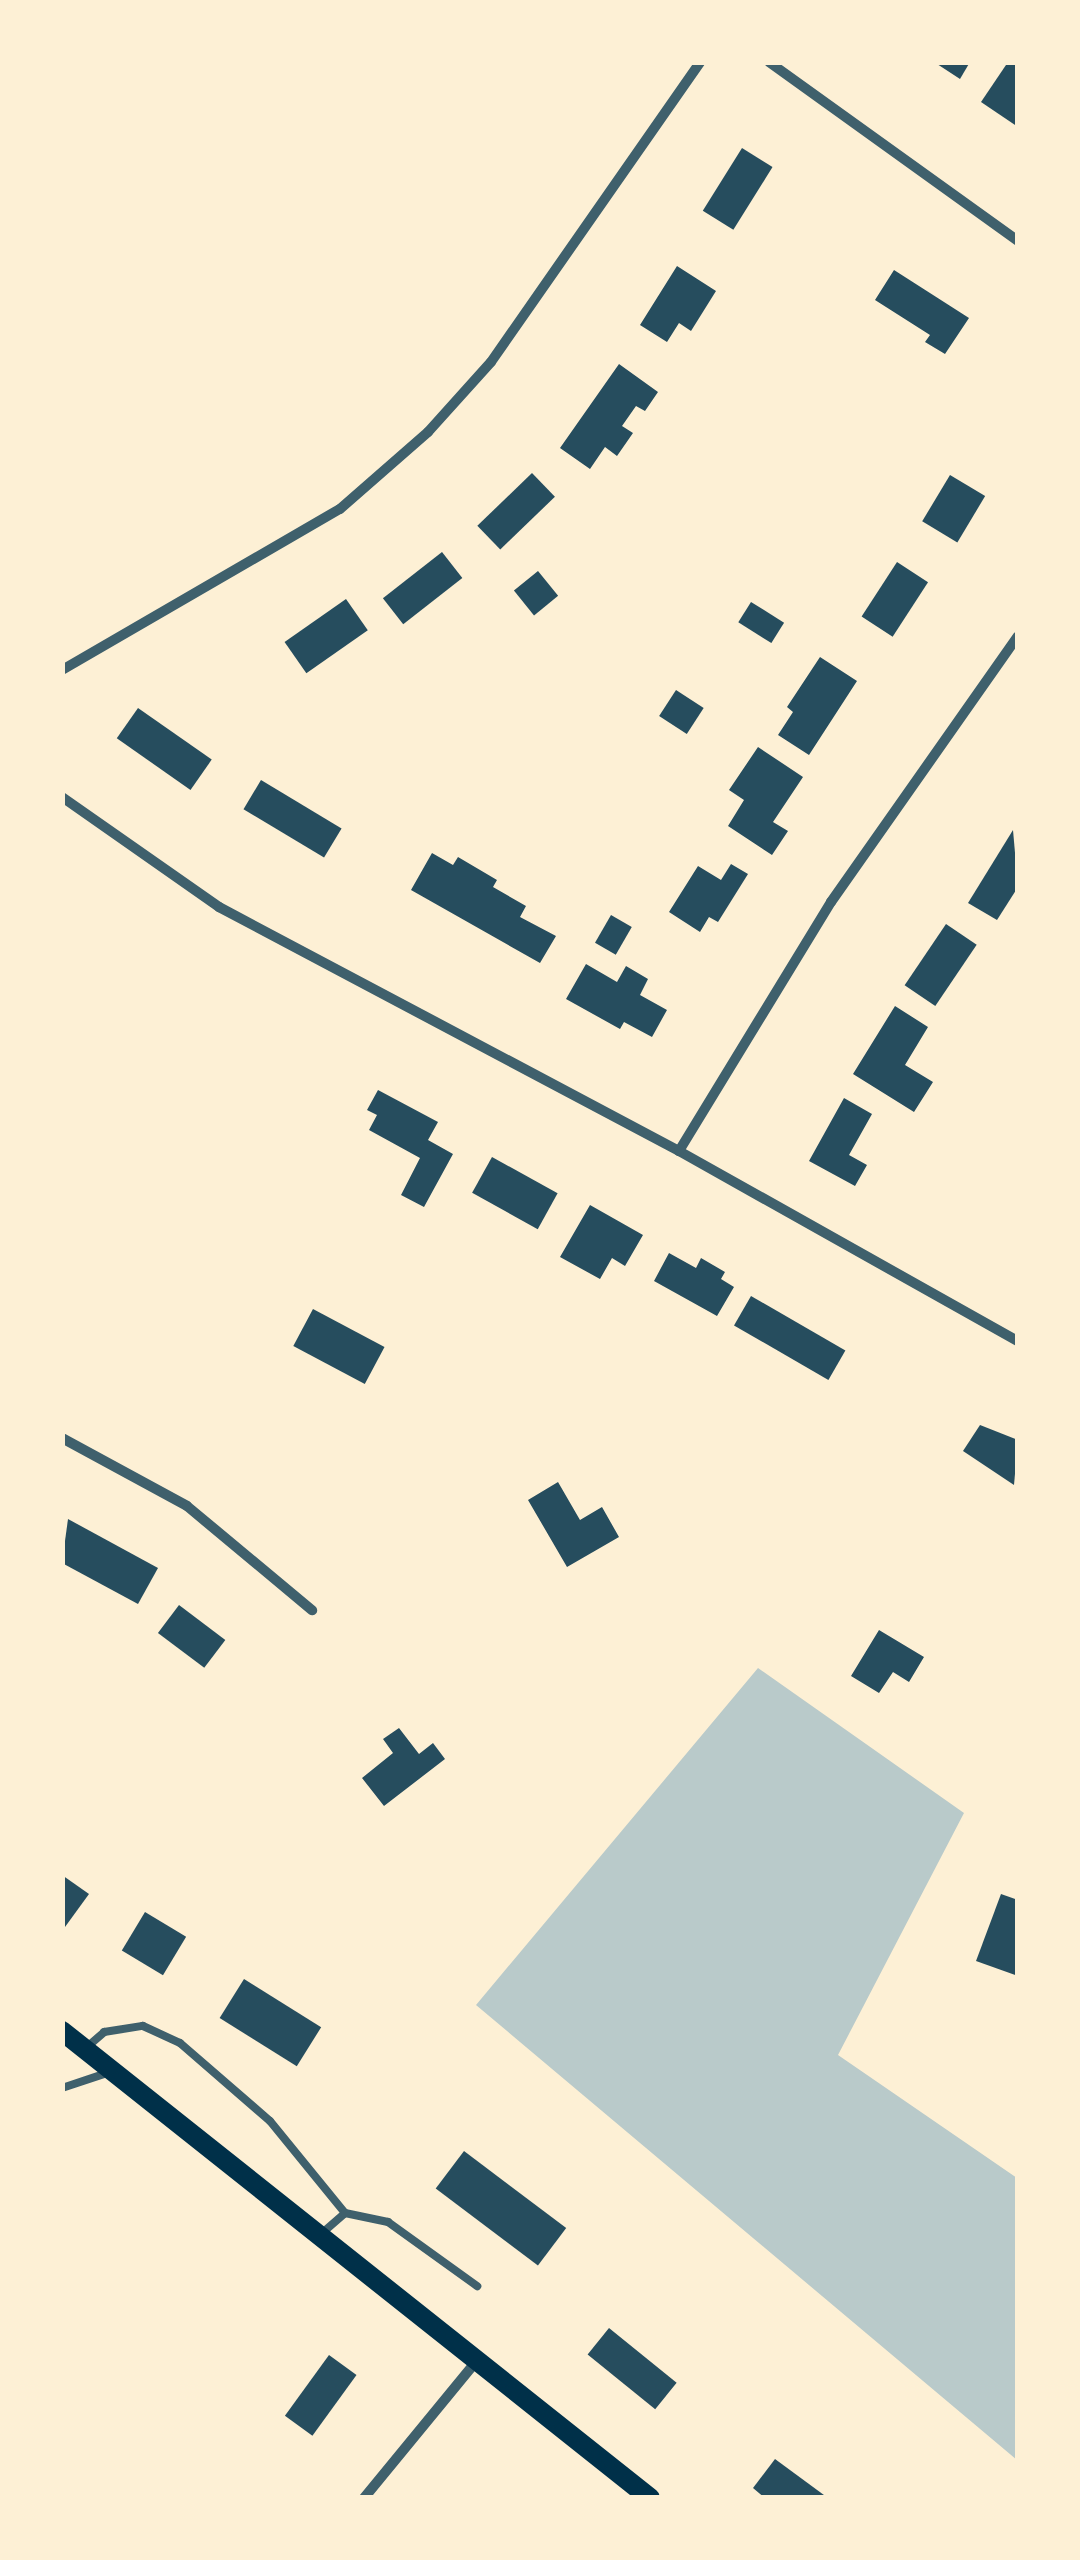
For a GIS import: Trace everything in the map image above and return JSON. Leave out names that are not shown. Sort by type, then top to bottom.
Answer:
[{"type":"main road","points":[[62,2031],[475,2364],[650,2498]]},
{"type":"street","points":[[62,670],[340,508],[428,432],[491,362],[700,62]]},
{"type":"street","points":[[769,62],[1018,241]]},
{"type":"street","points":[[679,1151],[831,902],[1018,636]]},
{"type":"street","points":[[62,797],[219,907],[679,1151],[1018,1342]]},
{"type":"street","points":[[62,1438],[186,1506],[312,1610]]},
{"type":"street","points":[[364,2498],[475,2364]]},
{"type":"lane","points":[[85,2049],[104,2032],[143,2026],[180,2043],[270,2121],[345,2212],[388,2222],[477,2286]]},
{"type":"lane","points":[[62,2088],[112,2072]]},
{"type":"lane","points":[[317,2237],[345,2212]]},
{"type":"shaded area","points":[[758,1668],[964,1813],[838,2055],[1017,2178],[1017,2460],[476,2005]]},
{"type":"building","points":[[934,62],[970,62],[960,79]]},
{"type":"building","points":[[1008,62],[1018,65],[1018,127],[981,102]]},
{"type":"building","points":[[742,148],[773,167],[733,230],[703,211]]},
{"type":"building","points":[[677,266],[716,291],[691,331],[679,323],[667,342],[640,325]]},
{"type":"building","points":[[894,270],[969,318],[945,354],[925,342],[930,335],[875,300]]},
{"type":"building","points":[[619,364],[658,392],[645,411],[636,406],[622,426],[633,433],[617,456],[605,447],[590,469],[560,448]]},
{"type":"building","points":[[532,473],[555,497],[500,550],[477,526]]},
{"type":"building","points":[[950,475],[985,496],[957,542],[922,521]]},
{"type":"building","points":[[442,552],[462,578],[403,624],[383,598]]},
{"type":"building","points":[[897,562],[928,582],[893,637],[862,617]]},
{"type":"building","points":[[538,571],[558,596],[534,615],[514,591]]},
{"type":"building","points":[[346,599],[368,630],[306,673],[285,642]]},
{"type":"building","points":[[751,602],[784,623],[771,643],[738,622]]},
{"type":"building","points":[[820,657],[857,681],[809,755],[778,735],[793,712],[787,707]]},
{"type":"building","points":[[676,690],[704,708],[687,734],[659,716]]},
{"type":"building","points":[[138,708],[212,760],[191,790],[117,738]]},
{"type":"building","points":[[758,747],[803,777],[773,822],[788,831],[772,855],[728,826],[744,800],[729,790]]},
{"type":"building","points":[[261,780],[342,828],[324,858],[243,809]]},
{"type":"building","points":[[1013,830],[1018,887],[997,920],[968,903]]},
{"type":"building","points":[[432,853],[453,865],[458,857],[497,880],[493,887],[526,906],[520,917],[556,936],[540,963],[411,890]]},
{"type":"building","points":[[731,864],[748,874],[718,922],[709,917],[700,932],[669,912],[698,866],[721,880]]},
{"type":"building","points":[[611,915],[632,927],[616,955],[595,943]]},
{"type":"building","points":[[946,924],[977,945],[935,1006],[905,985]]},
{"type":"building","points":[[586,964],[617,982],[626,966],[648,979],[640,995],[667,1010],[652,1037],[624,1022],[620,1029],[566,999]]},
{"type":"building","points":[[895,1006],[928,1027],[905,1065],[933,1082],[914,1112],[853,1074]]},
{"type":"building","points":[[378,1090],[438,1122],[428,1140],[453,1154],[424,1207],[401,1195],[420,1158],[369,1130],[377,1115],[367,1110]]},
{"type":"building","points":[[844,1098],[872,1114],[849,1155],[867,1165],[855,1186],[809,1161]]},
{"type":"building","points":[[492,1157],[558,1193],[538,1229],[472,1193]]},
{"type":"building","points":[[590,1205],[643,1235],[625,1266],[612,1258],[600,1279],[560,1257]]},
{"type":"building","points":[[669,1253],[696,1268],[701,1258],[725,1272],[721,1279],[734,1287],[717,1316],[654,1281]]},
{"type":"building","points":[[751,1296],[845,1350],[828,1380],[734,1325]]},
{"type":"building","points":[[313,1309],[385,1347],[365,1384],[293,1346]]},
{"type":"building","points":[[980,1425],[1018,1440],[1014,1485],[963,1451]]},
{"type":"building","points":[[558,1482],[580,1520],[602,1507],[619,1537],[567,1567],[528,1500]]},
{"type":"building","points":[[68,1519],[158,1568],[138,1604],[62,1563]]},
{"type":"building","points":[[179,1605],[225,1640],[204,1668],[158,1633]]},
{"type":"building","points":[[879,1630],[924,1657],[909,1682],[893,1672],[879,1693],[851,1676]]},
{"type":"building","points":[[399,1728],[419,1754],[433,1743],[445,1759],[384,1806],[362,1778],[393,1753],[383,1739]]},
{"type":"building","points":[[62,1875],[89,1894],[65,1927],[62,1925]]},
{"type":"building","points":[[1001,1894],[1018,1900],[1018,1976],[976,1961]]},
{"type":"building","points":[[145,1912],[186,1937],[163,1975],[122,1951]]},
{"type":"building","points":[[244,1979],[321,2027],[297,2066],[220,2018]]},
{"type":"building","points":[[464,2151],[566,2228],[538,2266],[436,2189]]},
{"type":"building","points":[[609,2328],[677,2383],[655,2409],[588,2354]]},
{"type":"building","points":[[329,2355],[357,2375],[312,2436],[285,2416]]},
{"type":"building","points":[[775,2459],[828,2498],[765,2498],[753,2488]]}]
